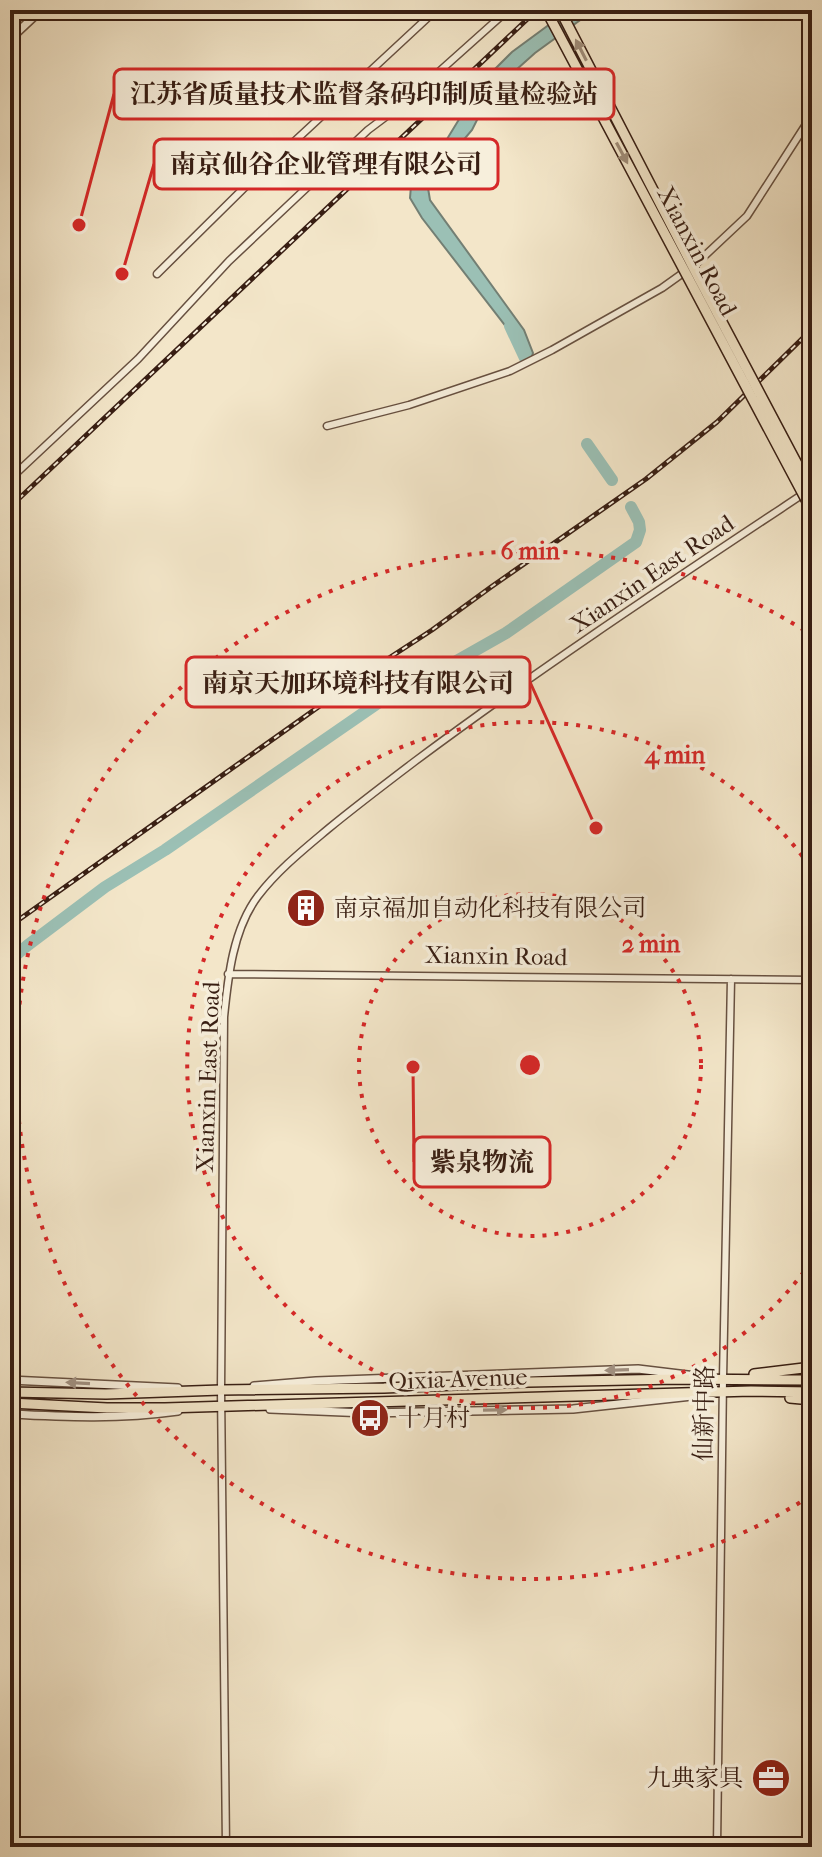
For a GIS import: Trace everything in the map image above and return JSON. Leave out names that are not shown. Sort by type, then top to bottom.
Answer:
[{"type":"main road","name":"Xianxin Road","points":[[546,10],[807,493]]},
{"type":"main road","name":"Xianxin Road","points":[[560,10],[807,493],[812,511]]},
{"type":"main road","points":[[723,1379],[812,1367]]},
{"type":"main road","name":"Qixia Avenue","points":[[10,1392],[106,1394],[529,1382],[812,1380]]},
{"type":"main road","points":[[722,1392],[812,1400]]},
{"type":"main road","name":"Qixia Avenue","points":[[10,1403],[107,1408],[812,1392]]},
{"type":"street","points":[[10,18],[26,10]]},
{"type":"street","points":[[10,39],[41,10]]},
{"type":"street","points":[[157,274],[243,189],[436,10]]},
{"type":"street","points":[[10,479],[138,359],[229,261],[317,178],[508,10]]},
{"type":"street","points":[[327,426],[409,405],[510,371],[662,288],[697,263],[747,216],[812,115]]},
{"type":"street","name":"Xianxin East Road","points":[[226,1847],[221,1406],[224,1017],[228,974],[242,925],[256,898],[286,863],[364,800],[443,740],[624,614],[807,493]]},
{"type":"street","name":"Xianxin Road","points":[[228,974],[812,980]]},
{"type":"street","name":"仙新中路","points":[[717,1847],[731,979]]},
{"type":"street","points":[[10,1380],[221,1390]]},
{"type":"street","points":[[10,1414],[97,1418],[221,1406]]},
{"type":"water","points":[[569,10],[594,10],[535,53],[497,87],[472,130],[433,176],[428,188],[430,200],[524,330],[533,353],[531,359],[422,218],[410,198],[411,186],[444,144],[489,75],[512,52]]},
{"type":"waterway","points":[[481,110],[511,71]]},
{"type":"waterway","points":[[510,326],[525,358]]},
{"type":"waterway","points":[[587,444],[612,480]]},
{"type":"waterway","points":[[10,960],[105,887],[165,850],[404,685],[446,667],[506,633],[636,542],[639,522],[631,507]]},
{"type":"railway","points":[[10,507],[537,10]]},
{"type":"railway","points":[[10,926],[646,479],[717,422],[812,329]]},
{"type":"place","name":"江苏省质量技术监督条码印制质量检验站","points":[[79,225]]},
{"type":"place","name":"南京仙谷企业管理有限公司","points":[[122,274]]},
{"type":"place","name":"南京天加环境科技有限公司","points":[[596,828]]},
{"type":"place","name":"南京福加自动化科技有限公司","points":[[306,908]]},
{"type":"place","name":"紫泉物流","points":[[413,1067]]},
{"type":"place","name":"十月村","points":[[370,1418]]},
{"type":"place","name":"九典家具","points":[[771,1778]]}]
